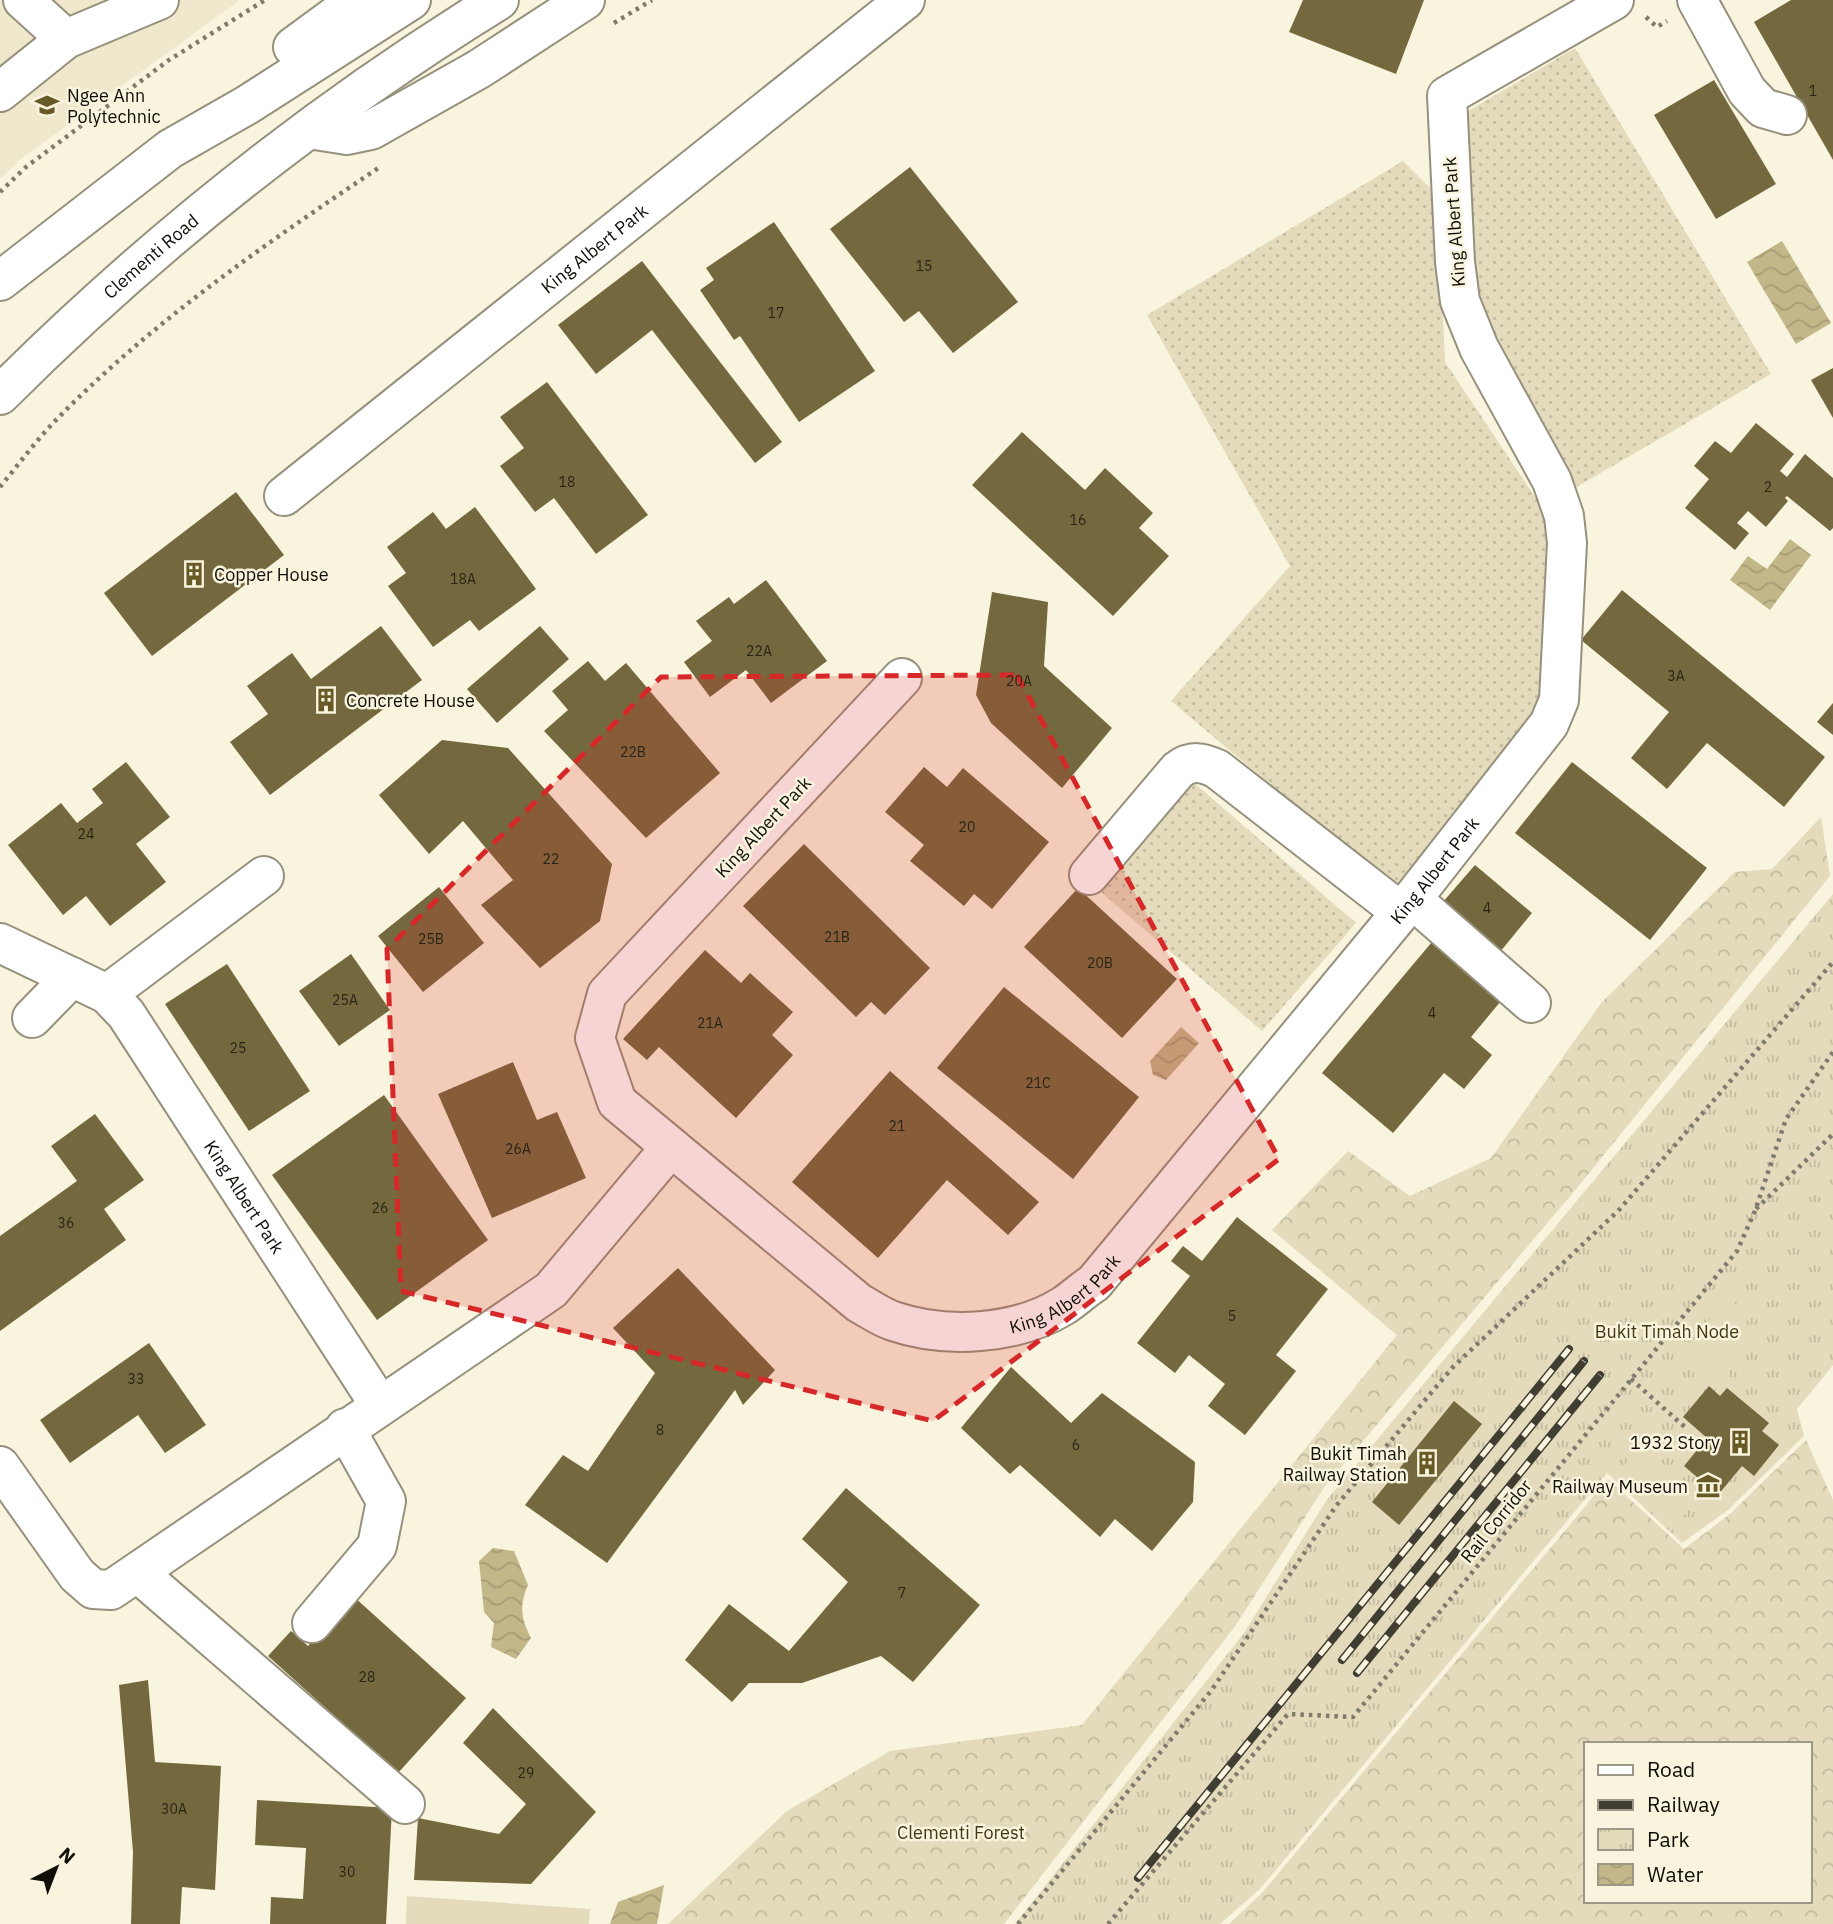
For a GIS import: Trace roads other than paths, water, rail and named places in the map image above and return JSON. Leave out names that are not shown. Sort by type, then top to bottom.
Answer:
[{"type":"street","points":[[23,0],[66,39]]},
{"type":"street","points":[[0,92],[66,39],[159,0]]},
{"type":"street","points":[[247,105],[259,78],[273,62],[357,0]]},
{"type":"street","points":[[0,281],[170,149],[247,105],[411,0]]},
{"type":"street","name":"Clementi Road","points":[[0,396],[77,318],[309,129],[499,0]]},
{"type":"street","name":"King Albert Park","points":[[284,496],[905,0]]},
{"type":"street","name":"King Albert Park","points":[[902,678],[607,994],[595,1038],[617,1102],[859,1303],[891,1321],[957,1331],[990,1329],[1032,1321],[1063,1306],[1094,1283],[1406,905],[1549,724],[1559,700],[1567,543],[1564,516],[1552,481],[1479,348],[1460,301],[1455,262],[1447,96],[1614,0]]},
{"type":"street","points":[[1697,0],[1747,91],[1763,108],[1787,115]]},
{"type":"street","points":[[309,129],[347,135],[371,130],[479,69],[599,12]]},
{"type":"street","points":[[1089,875],[1178,770],[1186,764],[1196,762],[1217,769],[1406,905],[1531,1003]]},
{"type":"street","points":[[107,994],[264,876]]},
{"type":"street","name":"King Albert Park","points":[[0,943],[107,994],[126,1014],[379,1405]]},
{"type":"street","points":[[32,1017],[72,977]]},
{"type":"street","points":[[0,1466],[77,1575],[93,1589],[111,1590],[551,1290],[671,1147]]},
{"type":"street","points":[[312,1623],[377,1546],[386,1501],[345,1428]]},
{"type":"street","points":[[138,1573],[405,1804]]},
{"type":"water","points":[[1782,241],[1831,323],[1796,344],[1747,262]]},
{"type":"water","points":[[1790,539],[1811,555],[1770,610],[1730,580],[1748,556],[1767,569]]},
{"type":"water","points":[[1181,1027],[1199,1043],[1166,1080],[1153,1075],[1150,1061]]},
{"type":"water","points":[[493,1548],[514,1551],[528,1585],[522,1612],[531,1638],[516,1659],[491,1647],[494,1623],[484,1612],[479,1561]]},
{"type":"water","points":[[664,1885],[657,1924],[610,1924],[618,1902]]},
{"type":"railway","points":[[1138,1878],[1569,1349]]},
{"type":"railway","points":[[1342,1660],[1584,1361]]},
{"type":"railway","points":[[1357,1673],[1600,1375]]},
{"type":"place","name":"Ngee Ann Polytechnic","points":[[47,105]]},
{"type":"place","name":"Copper House","points":[[194,574]]},
{"type":"place","name":"Concrete House","points":[[326,700]]},
{"type":"place","name":"1932 Story","points":[[1740,1442]]},
{"type":"place","name":"Bukit Timah Railway Station","points":[[1427,1463]]},
{"type":"place","name":"Railway Museum","points":[[1708,1486]]},
{"type":"park label","name":"Bukit Timah Node","points":[[1667,1331]]},
{"type":"park label","name":"Clementi Forest","points":[[961,1832]]}]
